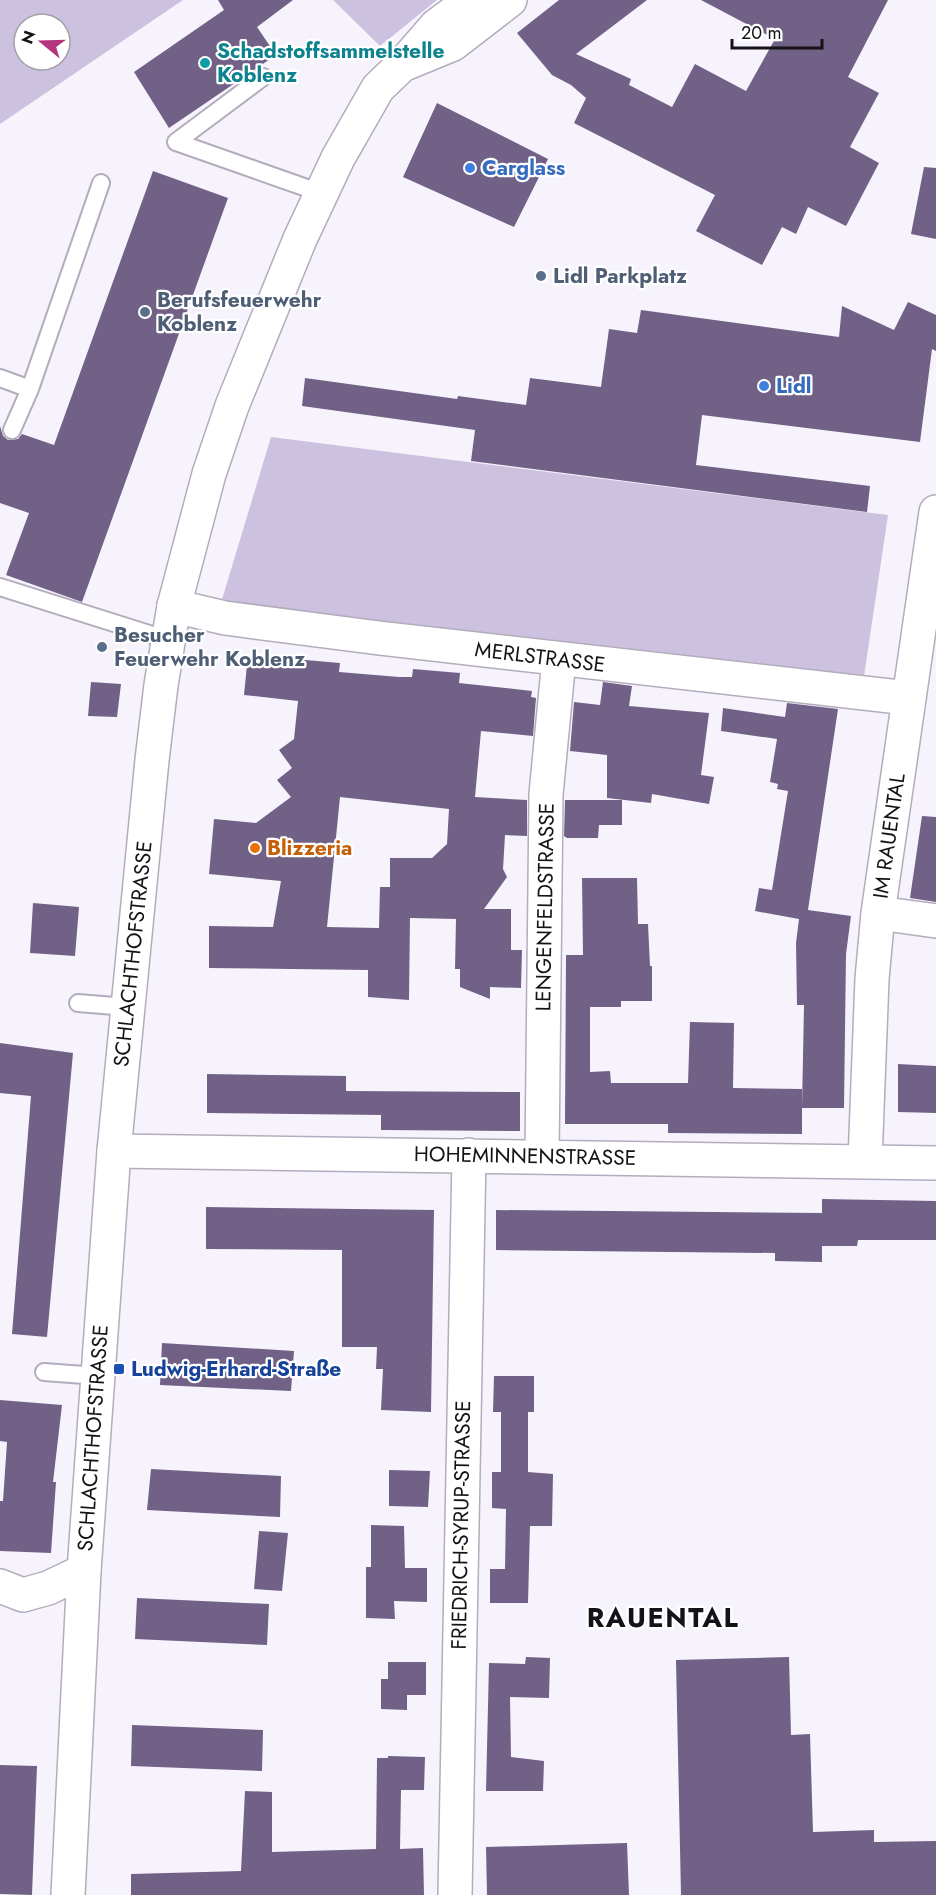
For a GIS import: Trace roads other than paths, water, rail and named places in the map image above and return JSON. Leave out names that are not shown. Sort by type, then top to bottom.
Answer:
[{"type":"street","name":"SCHLACHTHOFSTRASSE","points":[[68,1895],[84,1571],[114,1150],[152,760],[174,606],[209,474],[232,406],[321,193],[361,112],[378,88],[403,64],[436,26],[471,0]]},
{"type":"street","name":"SCHLACHTHOFSTRASSE","points":[[403,64],[453,44],[510,0]]},
{"type":"street","name":"IM RAUENTAL","points":[[865,1161],[872,979],[878,913],[936,513]]},
{"type":"street","name":"MERLSTRASSE","points":[[174,606],[225,618],[559,659],[908,698]]},
{"type":"street","name":"LENGENFELDSTRASSE","points":[[542,1156],[546,794],[559,659]]},
{"type":"street","points":[[878,913],[936,921]]},
{"type":"street","name":"HOHEMINNENSTRASSE","points":[[114,1150],[936,1163]]},
{"type":"street","name":"FRIEDRICH-SYRUP-STRASSE","points":[[455,1895],[469,1155]]},
{"type":"street","points":[[0,1586],[23,1595],[48,1588],[84,1571]]},
{"type":"lane","points":[[263,77],[176,142],[321,193]]},
{"type":"lane","points":[[12,430],[30,389],[100,183]]},
{"type":"lane","points":[[0,378],[30,389]]},
{"type":"lane","points":[[0,587],[110,627],[168,639]]},
{"type":"lane","points":[[78,1003],[127,1007]]},
{"type":"lane","points":[[44,1372],[98,1376]]},
{"type":"place","name":"Schadstoffsammelstelle Koblenz","points":[[205,63]]},
{"type":"place","name":"Carglass","points":[[470,168]]},
{"type":"place","name":"Lidl Parkplatz","points":[[541,276]]},
{"type":"place","name":"Berufsfeuerwehr Koblenz","points":[[145,312]]},
{"type":"place","name":"Lidl","points":[[764,386]]},
{"type":"place","name":"Besucher Feuerwehr Koblenz","points":[[102,647]]},
{"type":"place","name":"Blizzeria","points":[[255,848]]},
{"type":"place","name":"Ludwig-Erhard-Straße","points":[[119,1369]]},
{"type":"district","name":"RAUENTAL","points":[[663,1618]]}]
